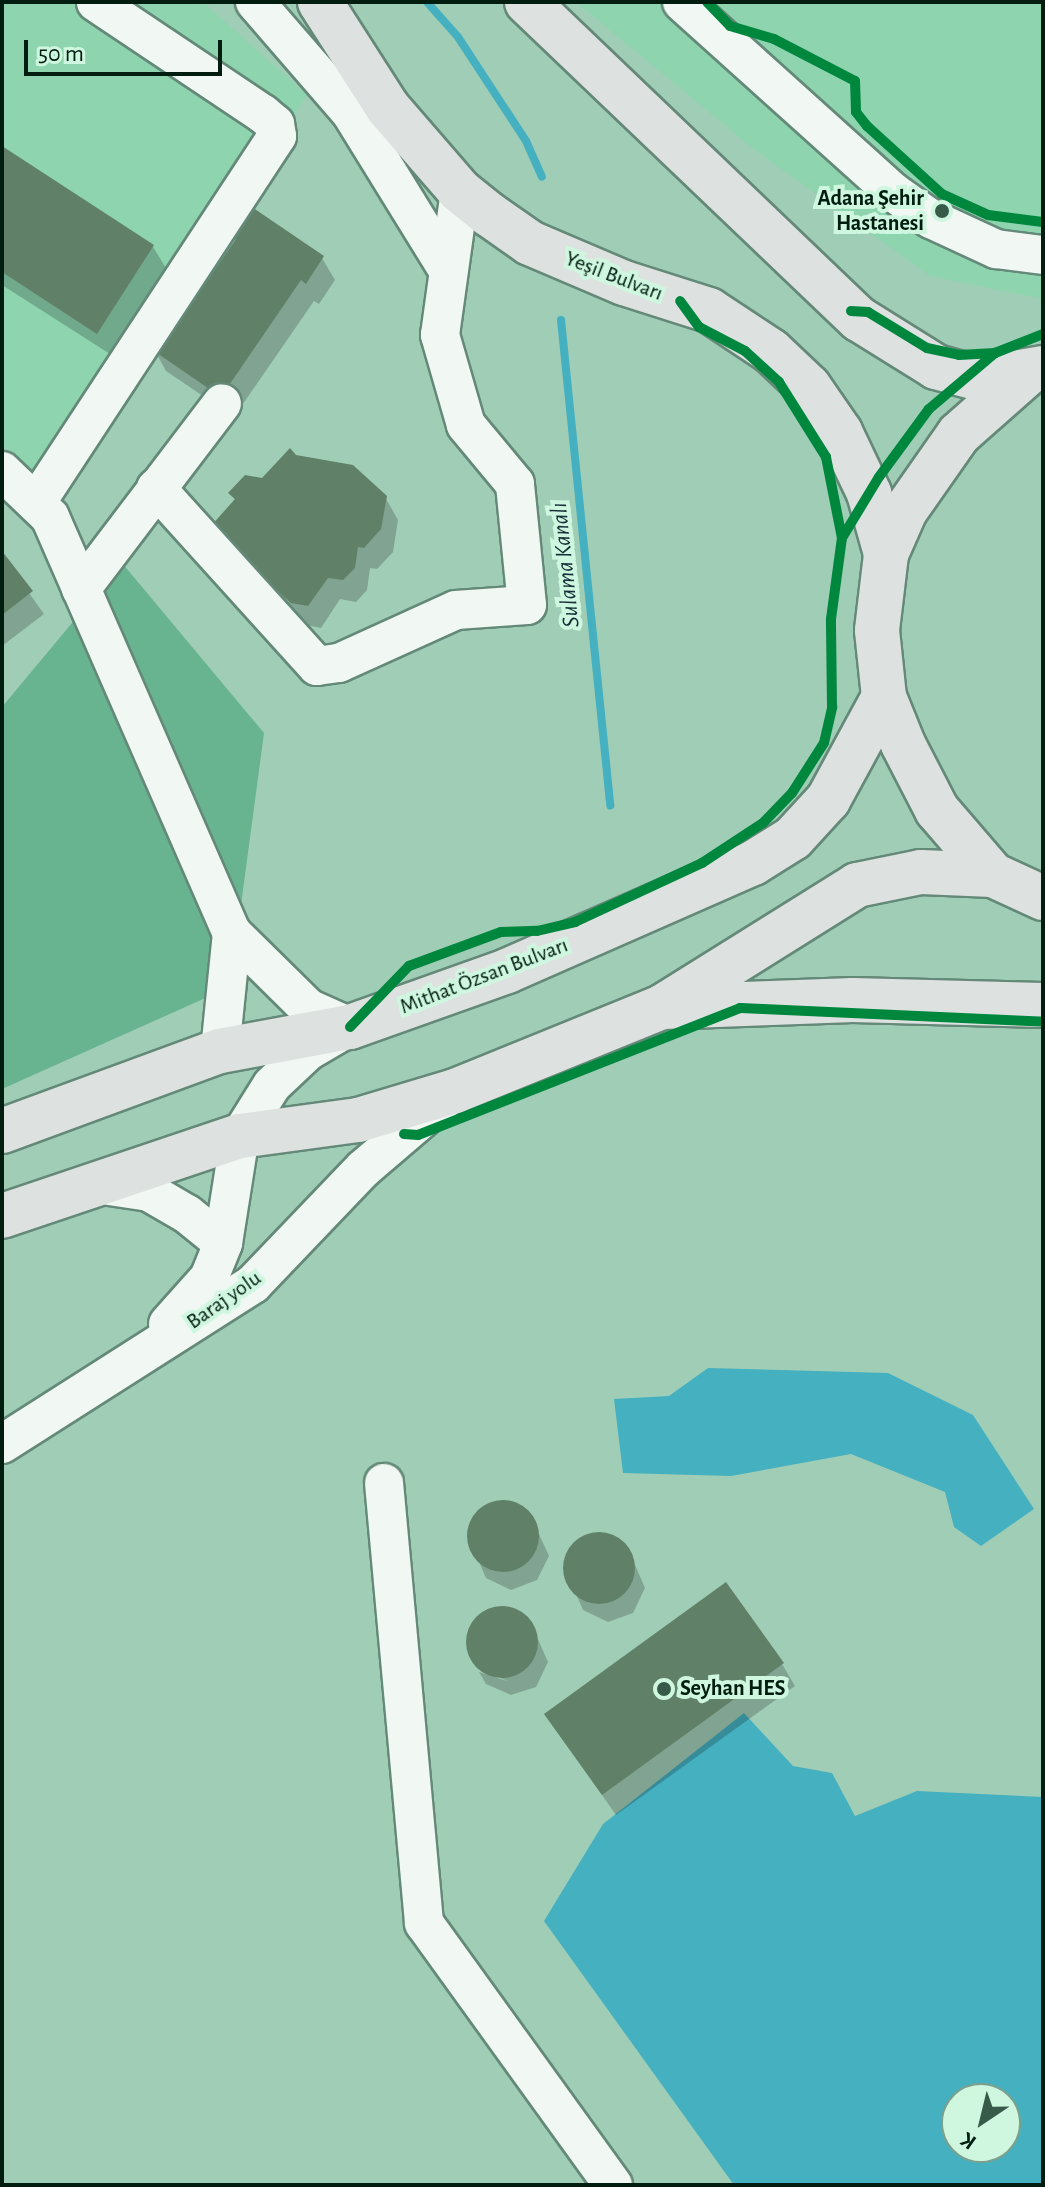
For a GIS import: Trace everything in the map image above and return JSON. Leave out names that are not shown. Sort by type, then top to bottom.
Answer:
[{"type":"main road","name":"Yeşil Bulvarı","points":[[320,2],[388,108],[460,191],[530,243],[624,283],[709,310],[771,351],[809,387],[840,432],[871,499],[886,554]]},
{"type":"main road","points":[[527,2],[859,319],[936,367],[980,379],[1036,370]]},
{"type":"main road","points":[[993,875],[937,810],[884,697],[877,630],[886,554],[905,511],[959,434],[1036,370]]},
{"type":"main road","name":"Mithat Özsan Bulvarı","points":[[2,1131],[220,1051],[350,1027],[507,971],[753,863],[793,838],[828,800],[884,697]]},
{"type":"main road","points":[[2,1216],[240,1136],[358,1120],[455,1091],[662,1007],[857,885],[921,872],[993,875],[1043,898]]},
{"type":"main road","points":[[662,1007],[853,1000],[1043,1005]]},
{"type":"street","points":[[36,503],[277,136],[275,124],[263,114],[96,2]]},
{"type":"street","points":[[255,2],[351,113],[446,267]]},
{"type":"street","points":[[682,2],[893,192],[931,219],[996,249],[1043,255]]},
{"type":"street","points":[[156,488],[317,666],[339,663],[456,610],[527,605],[515,484],[466,425],[455,399],[440,335],[446,267],[460,191]]},
{"type":"street","points":[[81,589],[222,403]]},
{"type":"street","points":[[2,471],[50,517],[232,933],[308,1008],[350,1027]]},
{"type":"street","points":[[220,1051],[232,933]]},
{"type":"street","points":[[134,1362],[209,1278],[223,1243],[240,1136],[272,1085],[308,1051],[350,1027]]},
{"type":"street","name":"Baraj yolu","points":[[2,1444],[253,1284],[363,1169],[455,1091]]},
{"type":"street","points":[[96,1184],[149,1192],[187,1214],[223,1243]]},
{"type":"street","points":[[384,1483],[424,1923],[613,2185]]},
{"type":"shaded area","points":[[2,2],[203,2],[307,95],[48,487],[2,444]]},
{"type":"shaded area","name":"Adana Şehir Hastanesi","points":[[576,2],[1043,2],[1043,299],[930,276],[751,147]]},
{"type":"shaded area","points":[[122,563],[264,733],[230,987],[2,1089],[2,707]]},
{"type":"water","points":[[708,1368],[888,1373],[973,1415],[1034,1509],[981,1546],[954,1527],[945,1492],[851,1454],[731,1476],[623,1473],[614,1399],[669,1396]]},
{"type":"water","points":[[744,1713],[793,1766],[832,1773],[855,1816],[917,1791],[1043,1797],[1043,2185],[734,2185],[544,1921],[603,1824]]},
{"type":"building","points":[[2,146],[154,245],[97,334],[2,272]]},
{"type":"building","points":[[249,205],[324,256],[306,284],[301,280],[221,397],[151,349],[185,299],[191,304],[236,239],[229,234]]},
{"type":"building","points":[[290,448],[296,455],[353,465],[387,496],[381,529],[364,548],[358,547],[355,568],[343,580],[328,578],[308,606],[291,603],[210,527],[235,499],[228,493],[245,475],[262,478]]},
{"type":"building","points":[[2,551],[33,591],[2,615]]},
{"type":"building","points":[[503,1500],[523,1506],[533,1516],[539,1536],[533,1556],[523,1566],[503,1572],[483,1566],[473,1556],[467,1536],[473,1516],[483,1506]]},
{"type":"building","points":[[599,1532],[619,1538],[629,1548],[635,1568],[629,1588],[619,1598],[599,1604],[579,1598],[569,1588],[563,1568],[569,1548],[579,1538]]},
{"type":"building","name":"Seyhan HES","points":[[726,1582],[784,1663],[602,1795],[544,1714]]},
{"type":"building","points":[[502,1606],[522,1612],[532,1622],[538,1642],[532,1662],[522,1672],[502,1678],[482,1672],[472,1662],[466,1642],[472,1622],[482,1612]]},
{"type":"waterway","name":"Sulama Kanalı","points":[[427,2],[458,37],[526,141],[542,177]]},
{"type":"waterway","name":"Sulama Kanalı","points":[[561,320],[610,806]]},
{"type":"cycle path","points":[[707,2],[730,26],[774,39],[855,81],[856,112],[867,126],[942,194],[988,215],[1043,222]]},
{"type":"cycle path","points":[[350,1027],[409,966],[501,932],[537,931],[575,922],[702,863],[763,823],[792,793],[824,743],[832,707],[831,619],[842,538],[826,457],[779,382],[745,351],[699,327],[680,301]]},
{"type":"cycle path","points":[[851,311],[868,312],[927,348],[959,355],[995,353],[1043,334]]},
{"type":"cycle path","points":[[842,538],[879,477],[929,409],[995,353]]},
{"type":"cycle path","points":[[404,1134],[418,1135],[740,1008],[1043,1022]]},
{"type":"place","name":"Adana Şehir Hastanesi","points":[[942,211]]},
{"type":"place","name":"Seyhan HES","points":[[664,1689]]}]
